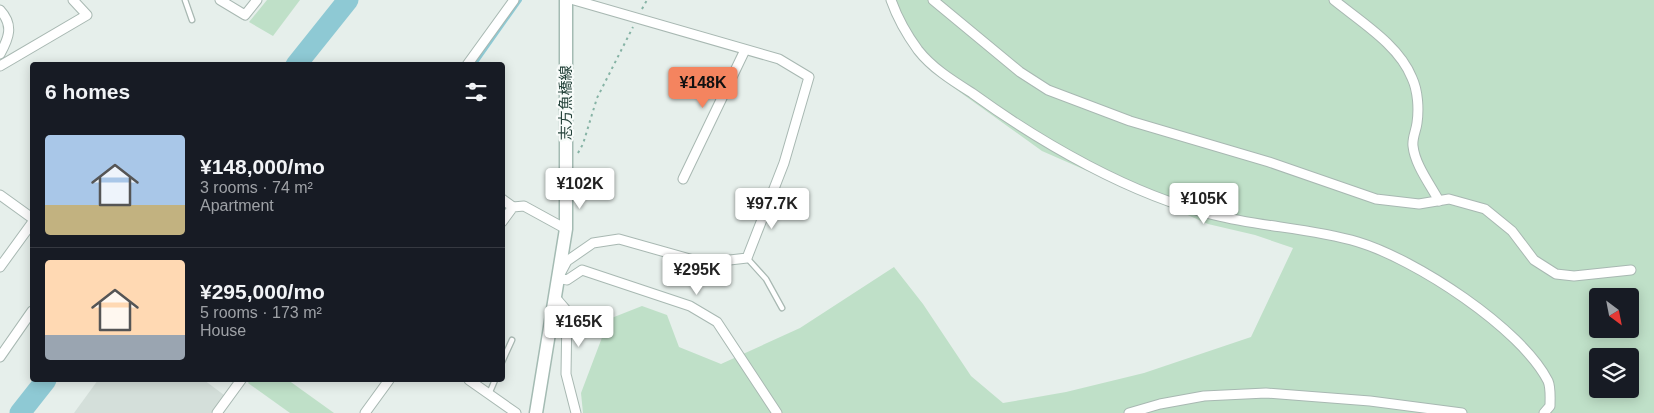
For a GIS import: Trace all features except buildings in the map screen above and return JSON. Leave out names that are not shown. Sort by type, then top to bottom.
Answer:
[{"type":"main road","name":"志方魚橋線","points":[[538,412],[566,229],[566,0]]},
{"type":"street","points":[[0,66],[87,15],[74,0]]},
{"type":"street","points":[[220,0],[245,15],[257,0]]},
{"type":"street","points":[[469,62],[514,0]]},
{"type":"street","points":[[574,0],[779,59],[809,78],[784,162],[747,258],[704,263],[619,239],[593,244],[567,261],[558,278],[567,280],[582,270],[690,306],[717,322],[777,413]]},
{"type":"street","points":[[891,0],[895,13],[919,51],[941,72],[988,105],[1087,165],[1160,198],[1214,215],[1358,242],[1396,258],[1447,286],[1500,325],[1532,360],[1549,383],[1550,406],[1544,413]]},
{"type":"street","points":[[933,0],[1020,72],[1048,90],[1130,121],[1269,162],[1376,199],[1419,204],[1449,199],[1485,209],[1512,231],[1534,260],[1556,274],[1574,276],[1631,270]]},
{"type":"street","points":[[1334,0],[1384,41],[1403,60],[1413,79],[1418,103],[1413,143],[1415,157],[1440,201]]},
{"type":"street","points":[[0,10],[7,17],[10,28],[9,38],[0,54]]},
{"type":"street","points":[[683,179],[745,50]]},
{"type":"street","points":[[0,195],[30,217]]},
{"type":"street","points":[[505,201],[513,207],[524,206],[566,229]]},
{"type":"street","points":[[505,218],[513,207]]},
{"type":"street","points":[[0,267],[30,226]]},
{"type":"street","points":[[555,297],[567,311],[566,374],[576,413]]},
{"type":"street","points":[[0,358],[30,314]]},
{"type":"street","points":[[217,413],[239,382]]},
{"type":"street","points":[[365,413],[388,382]]},
{"type":"street","points":[[472,382],[516,413]]},
{"type":"street","points":[[1129,413],[1160,404],[1204,396],[1266,393],[1370,401],[1462,413]]},
{"type":"lane","points":[[185,0],[192,20]]},
{"type":"lane","points":[[747,258],[766,279],[782,308]]},
{"type":"lane","points":[[505,355],[512,340]]},
{"type":"lane","points":[[489,394],[494,382]]},
{"type":"path","points":[[567,166],[583,144],[597,98],[646,0]]},
{"type":"shaded area","points":[[97,382],[207,382],[224,395],[211,413],[74,413]]},
{"type":"green space","points":[[267,0],[300,0],[273,36],[249,22]]},
{"type":"green space","points":[[888,0],[1654,0],[1654,413],[583,413],[581,393],[609,319],[642,306],[667,315],[679,347],[721,364],[800,328],[894,267],[923,304],[971,376],[1003,403],[1066,392],[1144,373],[1251,337],[1293,248],[1255,235],[1208,224],[1042,151],[943,80],[912,49]]},
{"type":"green space","points":[[291,382],[334,413],[290,413],[248,383]]},
{"type":"waterway","points":[[298,62],[348,0]]},
{"type":"waterway","points":[[476,62],[520,0]]},
{"type":"waterway","points":[[20,413],[44,382]]}]
